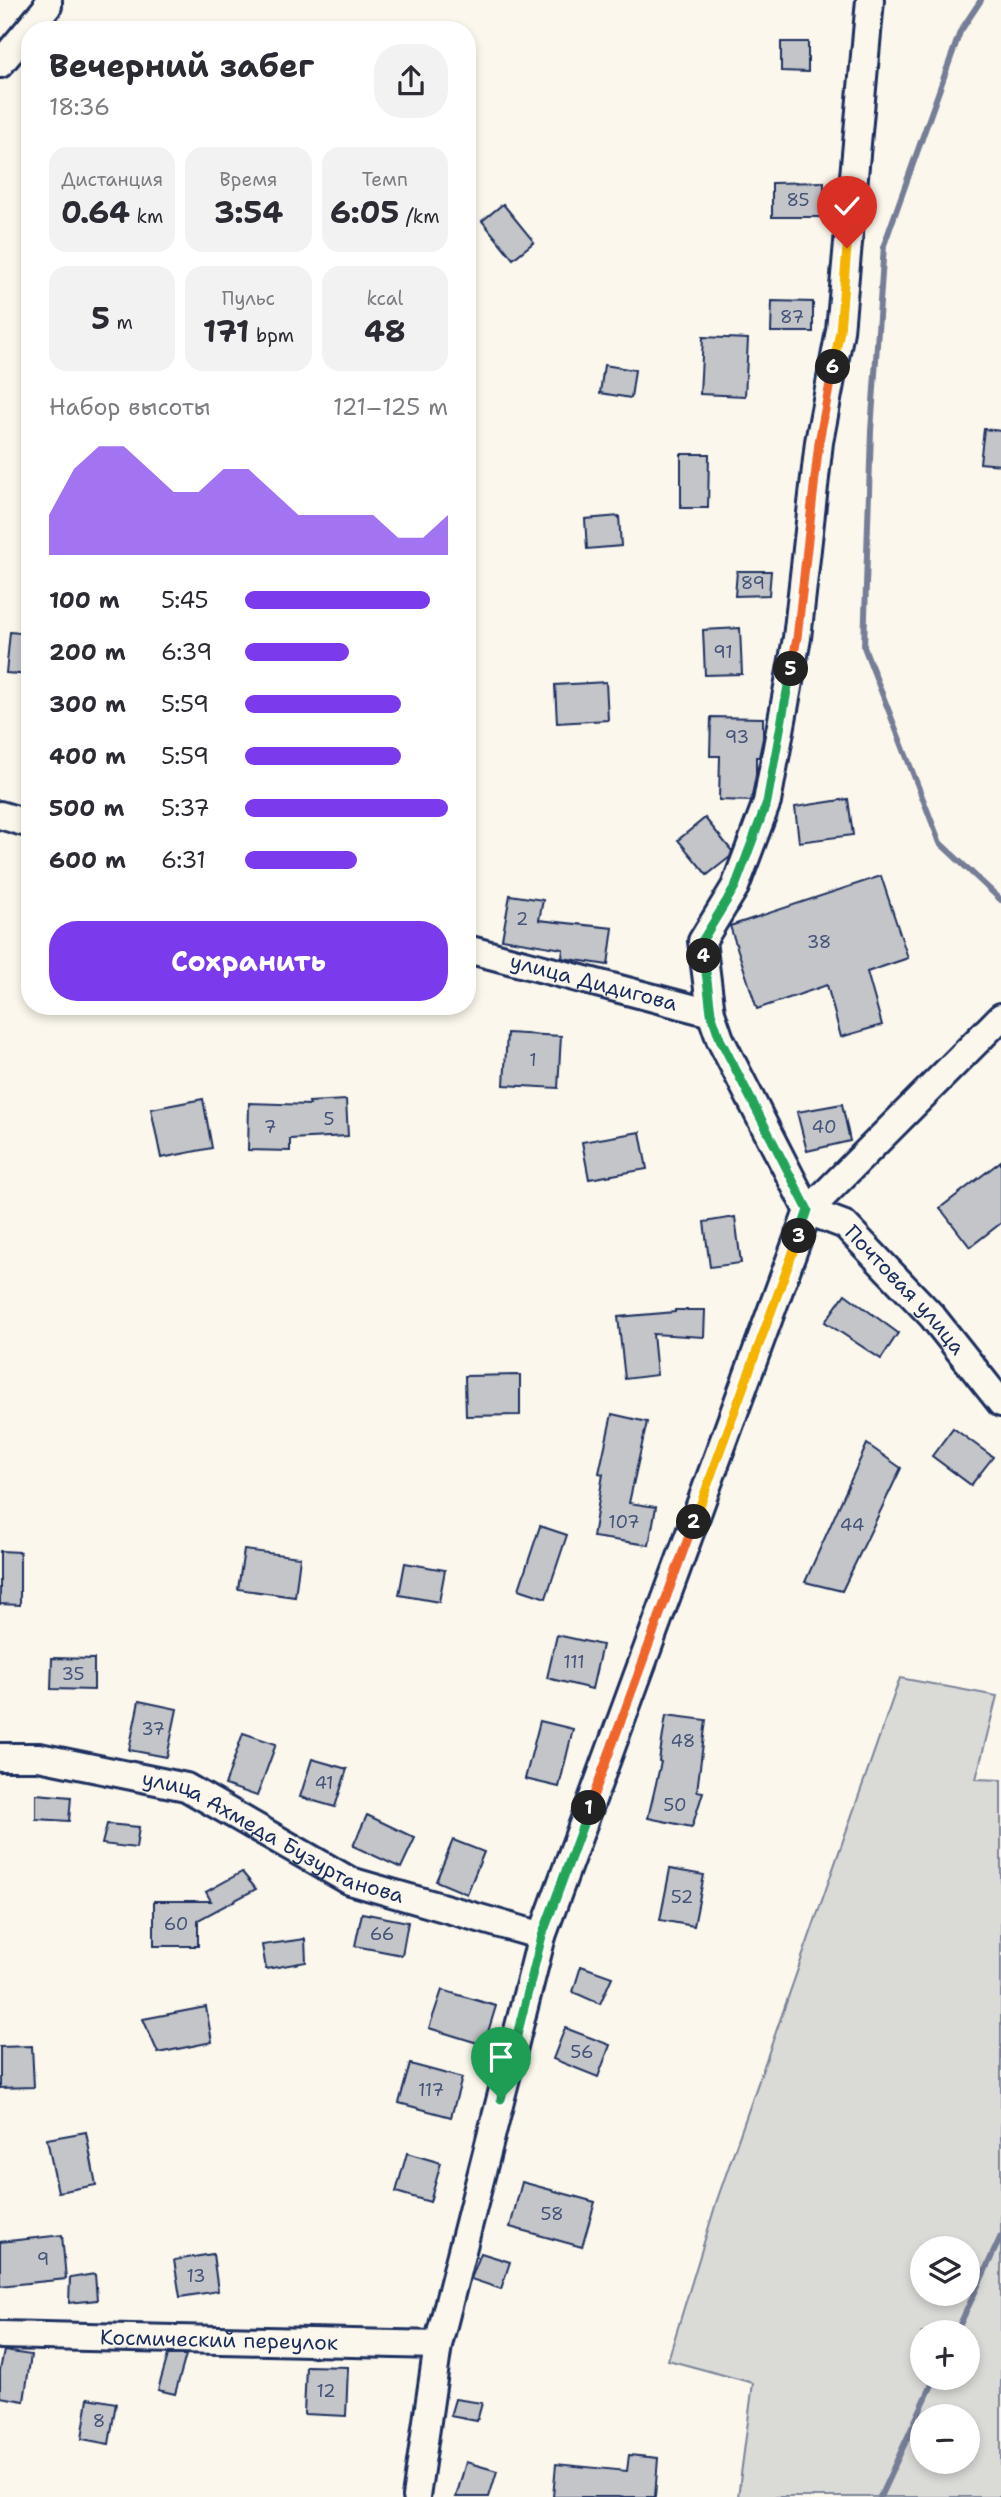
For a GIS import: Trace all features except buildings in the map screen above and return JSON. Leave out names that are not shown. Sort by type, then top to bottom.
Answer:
[{"type":"street","points":[[36,21],[48,6],[48,0]]},
{"type":"street","points":[[808,1210],[720,1039],[711,1013],[702,941],[735,887],[767,802],[797,638],[819,442],[840,331],[870,0]]},
{"type":"street","points":[[0,64],[21,39]]},
{"type":"street","points":[[0,815],[21,821]]},
{"type":"street","name":"улица Дидигова","points":[[476,952],[711,1013]]},
{"type":"street","points":[[416,2497],[438,2345],[542,1936],[808,1210],[1001,1017]]},
{"type":"street","name":"Почтовая улица","points":[[808,1210],[845,1225],[932,1316],[1001,1403]]},
{"type":"street","name":"улица Ахмеда Бузуртанова","points":[[0,1757],[39,1757],[186,1787],[350,1881],[542,1936]]},
{"type":"street","name":"Космический переулок","points":[[0,2335],[438,2345]]},
{"type":"shaded area","points":[[900,1678],[997,1696],[976,1779],[1001,1780],[1001,2497],[738,2497],[753,2383],[668,2360],[717,2200]]},
{"type":"waterway","points":[[981,0],[960,32],[884,245],[871,431],[864,647],[940,843],[1001,900]]},
{"type":"waterway","points":[[962,2320],[1001,2236]]},
{"type":"waterway","points":[[880,2497],[929,2390]]},
{"type":"route","points":[[501,2099],[542,1936],[808,1210],[720,1039],[711,1013],[702,941],[735,887],[767,802],[797,638],[819,442],[840,331],[847,248]]}]
